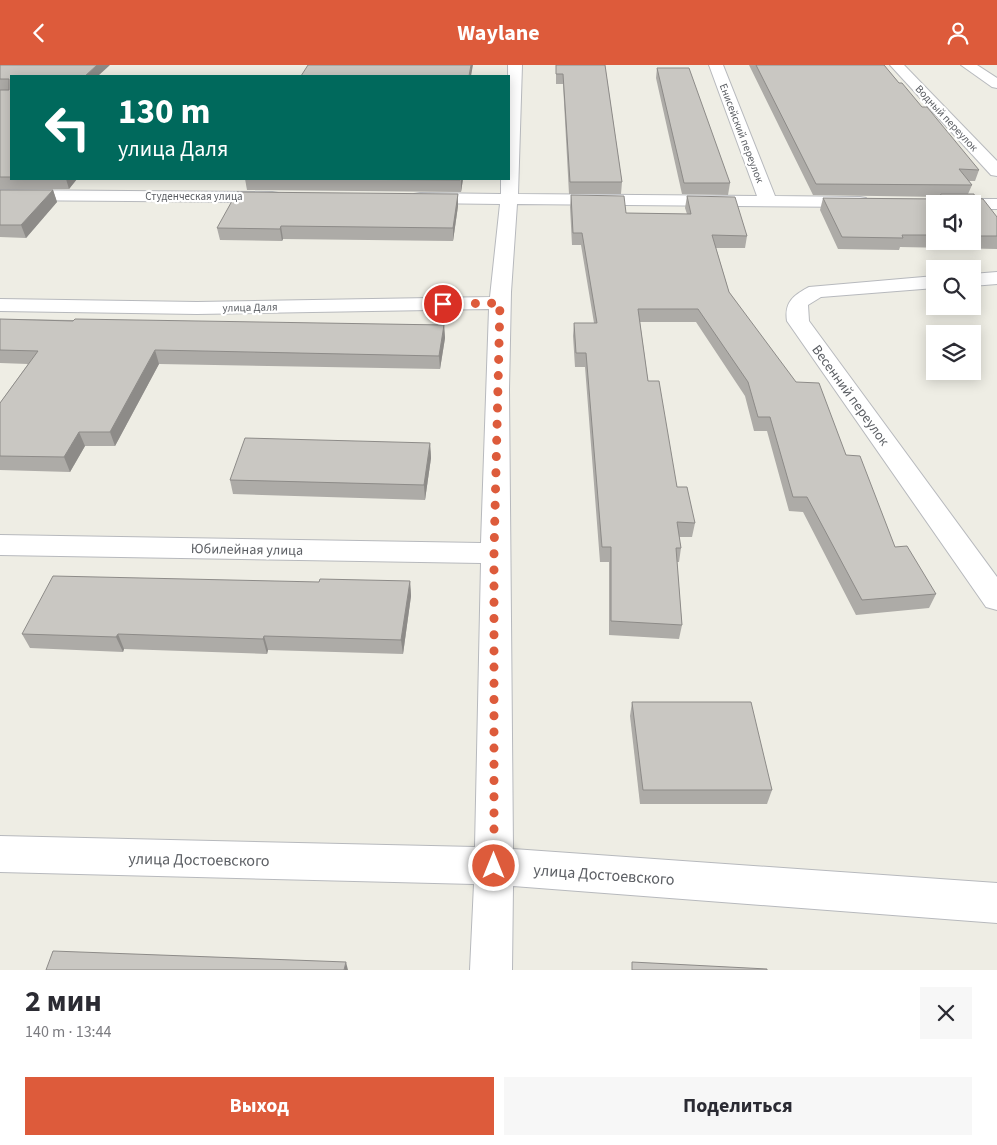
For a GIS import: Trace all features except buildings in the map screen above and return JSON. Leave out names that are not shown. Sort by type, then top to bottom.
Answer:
[{"type":"street","points":[[510,96],[515,65]]},
{"type":"street","name":"Енисейский переулок","points":[[716,65],[768,201]]},
{"type":"street","name":"Водный переулок","points":[[898,65],[997,171]]},
{"type":"street","points":[[968,65],[997,83]]},
{"type":"street","points":[[491,970],[494,866],[494,553],[500,303],[509,180]]},
{"type":"street","name":"Студенческая улица","points":[[0,195],[289,197]]},
{"type":"street","points":[[399,198],[876,203]]},
{"type":"street","points":[[981,204],[997,204]]},
{"type":"street","points":[[981,279],[997,278]]},
{"type":"street","name":"Весенний переулок","points":[[926,283],[816,291],[799,301],[796,310],[798,321],[997,599]]},
{"type":"street","name":"улица Даля","points":[[0,305],[197,308],[500,303]]},
{"type":"street","name":"Юбилейная улица","points":[[0,545],[494,553]]},
{"type":"street","name":"улица Достоевского","points":[[0,854],[494,866],[997,903]]},
{"type":"route","points":[[443,304],[500,303],[494,553],[494,866]]}]
